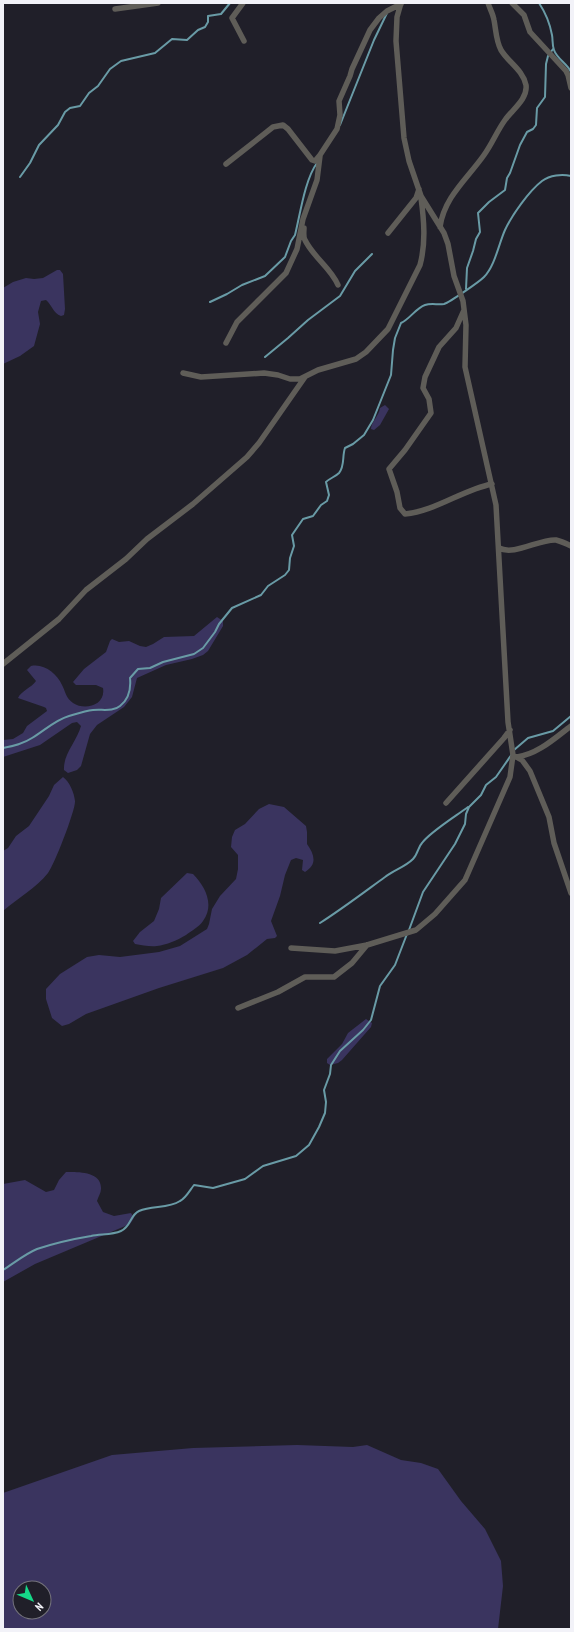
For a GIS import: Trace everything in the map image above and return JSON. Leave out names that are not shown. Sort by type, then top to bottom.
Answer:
[{"type":"street","points":[[115,9],[158,3]]},
{"type":"street","points":[[243,3],[232,18],[244,41]]},
{"type":"street","points":[[440,227],[441,218],[447,203],[457,187],[470,174],[485,154],[504,121],[524,98],[526,86],[523,78],[498,44],[494,18],[488,3]]},
{"type":"street","points":[[512,3],[524,15],[530,32],[566,71],[571,88]]},
{"type":"street","points":[[226,164],[273,127],[283,125],[288,129],[312,160],[315,161],[320,156],[337,129],[340,116],[339,101],[370,30],[379,18],[387,11],[401,4]]},
{"type":"street","points":[[183,373],[201,377],[264,373],[300,380],[330,366],[356,359],[366,352],[388,329],[413,279],[422,255],[424,219],[421,196],[409,160],[404,138],[396,41],[397,17],[401,4]]},
{"type":"street","points":[[226,343],[237,322],[286,273],[297,249],[303,219],[317,180],[320,156]]},
{"type":"street","points":[[388,233],[416,198],[419,189]]},
{"type":"street","points":[[291,948],[335,951],[367,946],[416,930],[435,914],[465,880],[510,778],[515,756],[510,730],[496,505],[465,367],[466,325],[463,300],[454,276],[448,244],[440,227],[421,196]]},
{"type":"street","points":[[303,219],[304,239],[314,253],[334,275],[338,285]]},
{"type":"street","points":[[464,310],[456,328],[439,347],[425,377],[423,388],[429,399],[431,413],[405,450],[389,469],[397,492],[400,508],[405,514],[417,513],[461,496],[478,487],[492,484]]},
{"type":"street","points":[[3,664],[59,619],[86,590],[126,559],[147,539],[193,504],[246,457],[259,443],[305,377]]},
{"type":"street","points":[[499,548],[503,550],[518,549],[556,540],[571,546]]},
{"type":"street","points":[[515,756],[526,755],[537,750],[571,726]]},
{"type":"street","points":[[446,803],[510,730]]},
{"type":"street","points":[[515,756],[522,760],[530,771],[549,816],[554,842],[571,893]]},
{"type":"street","points":[[238,1008],[278,992],[305,977],[334,977],[352,964],[367,946]]},
{"type":"shaded area","points":[[57,270],[60,270],[63,274],[64,315],[61,316],[56,313],[46,300],[41,301],[38,312],[40,324],[34,346],[20,356],[3,364],[3,288],[13,282],[26,278],[43,278]]},
{"type":"shaded area","points":[[385,405],[389,409],[380,425],[374,430],[371,429],[380,408]]},
{"type":"shaded area","points":[[217,617],[223,621],[223,626],[208,651],[203,655],[166,665],[137,678],[132,697],[124,707],[97,725],[90,734],[81,766],[77,770],[68,773],[64,770],[64,764],[81,726],[77,722],[72,723],[40,745],[3,757],[3,740],[13,739],[23,733],[27,726],[47,711],[44,707],[18,698],[21,693],[32,686],[36,681],[27,670],[31,666],[41,666],[50,670],[60,681],[67,697],[73,703],[83,706],[94,705],[101,699],[103,688],[96,685],[76,685],[73,682],[84,669],[106,652],[112,639],[119,642],[129,641],[146,647],[164,637],[194,636]]},
{"type":"shaded area","points":[[63,777],[71,788],[75,801],[55,860],[48,873],[43,878],[3,911],[3,851],[8,848],[16,836],[29,826],[49,796],[54,785]]},
{"type":"shaded area","points":[[269,804],[284,807],[306,826],[307,844],[314,859],[312,866],[305,872],[302,870],[303,860],[296,858],[291,860],[271,921],[277,936],[275,938],[267,939],[247,955],[223,968],[159,988],[86,1014],[69,1024],[62,1026],[52,1018],[46,999],[46,989],[60,974],[87,957],[99,955],[120,957],[159,952],[180,946],[207,929],[212,909],[220,896],[236,879],[238,855],[231,847],[232,837],[235,830],[245,824],[259,809]]},
{"type":"shaded area","points":[[187,873],[193,874],[205,890],[207,896],[208,909],[207,915],[203,921],[186,935],[168,943],[154,946],[135,944],[133,941],[140,932],[154,921],[159,909],[161,898]]},
{"type":"shaded area","points":[[366,1019],[372,1023],[371,1027],[342,1060],[338,1063],[330,1065],[327,1063],[327,1059],[342,1044],[348,1033]]},
{"type":"shaded area","points":[[66,1172],[88,1174],[98,1179],[101,1192],[97,1201],[103,1212],[114,1216],[131,1213],[134,1218],[130,1224],[35,1264],[3,1282],[3,1184],[25,1180],[46,1192],[54,1190],[59,1180]]},
{"type":"shaded area","points":[[297,1445],[353,1447],[367,1445],[401,1460],[421,1463],[438,1469],[461,1501],[485,1529],[501,1561],[503,1586],[498,1629],[3,1629],[3,1493],[112,1455],[193,1448]]},
{"type":"waterway","points":[[20,177],[30,163],[39,145],[58,125],[65,112],[70,108],[80,106],[89,93],[98,86],[110,69],[121,61],[155,53],[172,39],[187,40],[198,30],[205,27],[208,22],[208,16],[221,14],[230,3]]},
{"type":"waterway","points":[[539,3],[549,22],[555,53],[571,72]]},
{"type":"waterway","points":[[340,125],[374,40],[387,13]]},
{"type":"waterway","points":[[466,289],[467,268],[476,239],[480,232],[478,213],[489,202],[505,190],[507,178],[520,145],[527,132],[533,129],[536,125],[537,108],[545,97],[546,64],[548,56],[553,49]]},
{"type":"waterway","points":[[210,302],[242,285],[265,276],[285,257],[295,235],[309,178],[317,163]]},
{"type":"waterway","points":[[3,748],[25,742],[54,723],[69,716],[90,710],[111,710],[117,708],[126,700],[130,689],[130,678],[138,669],[150,668],[163,662],[194,654],[203,648],[232,608],[261,595],[268,586],[285,575],[289,570],[290,558],[294,546],[292,535],[303,519],[313,516],[321,505],[327,501],[329,495],[326,482],[341,470],[345,448],[353,444],[364,435],[373,420],[391,375],[395,338],[401,323],[422,306],[430,304],[444,304],[464,292],[484,277],[494,261],[508,224],[521,204],[537,185],[552,176],[571,176]]},
{"type":"waterway","points":[[265,357],[308,320],[340,296],[355,271],[372,254]]},
{"type":"waterway","points":[[514,750],[528,738],[553,731],[571,716]]},
{"type":"waterway","points":[[409,930],[423,892],[455,844],[465,824],[466,814],[469,807],[481,795],[486,785],[496,777],[512,754]]},
{"type":"waterway","points":[[320,923],[388,875],[410,862],[415,857],[426,839],[437,829],[468,807]]},
{"type":"waterway","points":[[3,1270],[37,1249],[71,1240],[121,1231],[127,1227],[134,1215],[139,1211],[170,1205],[182,1200],[194,1185],[213,1188],[245,1179],[263,1166],[296,1156],[309,1145],[325,1113],[326,1102],[324,1090],[330,1074],[331,1065],[340,1051],[363,1030],[371,1020],[380,986],[395,965],[407,934]]}]
